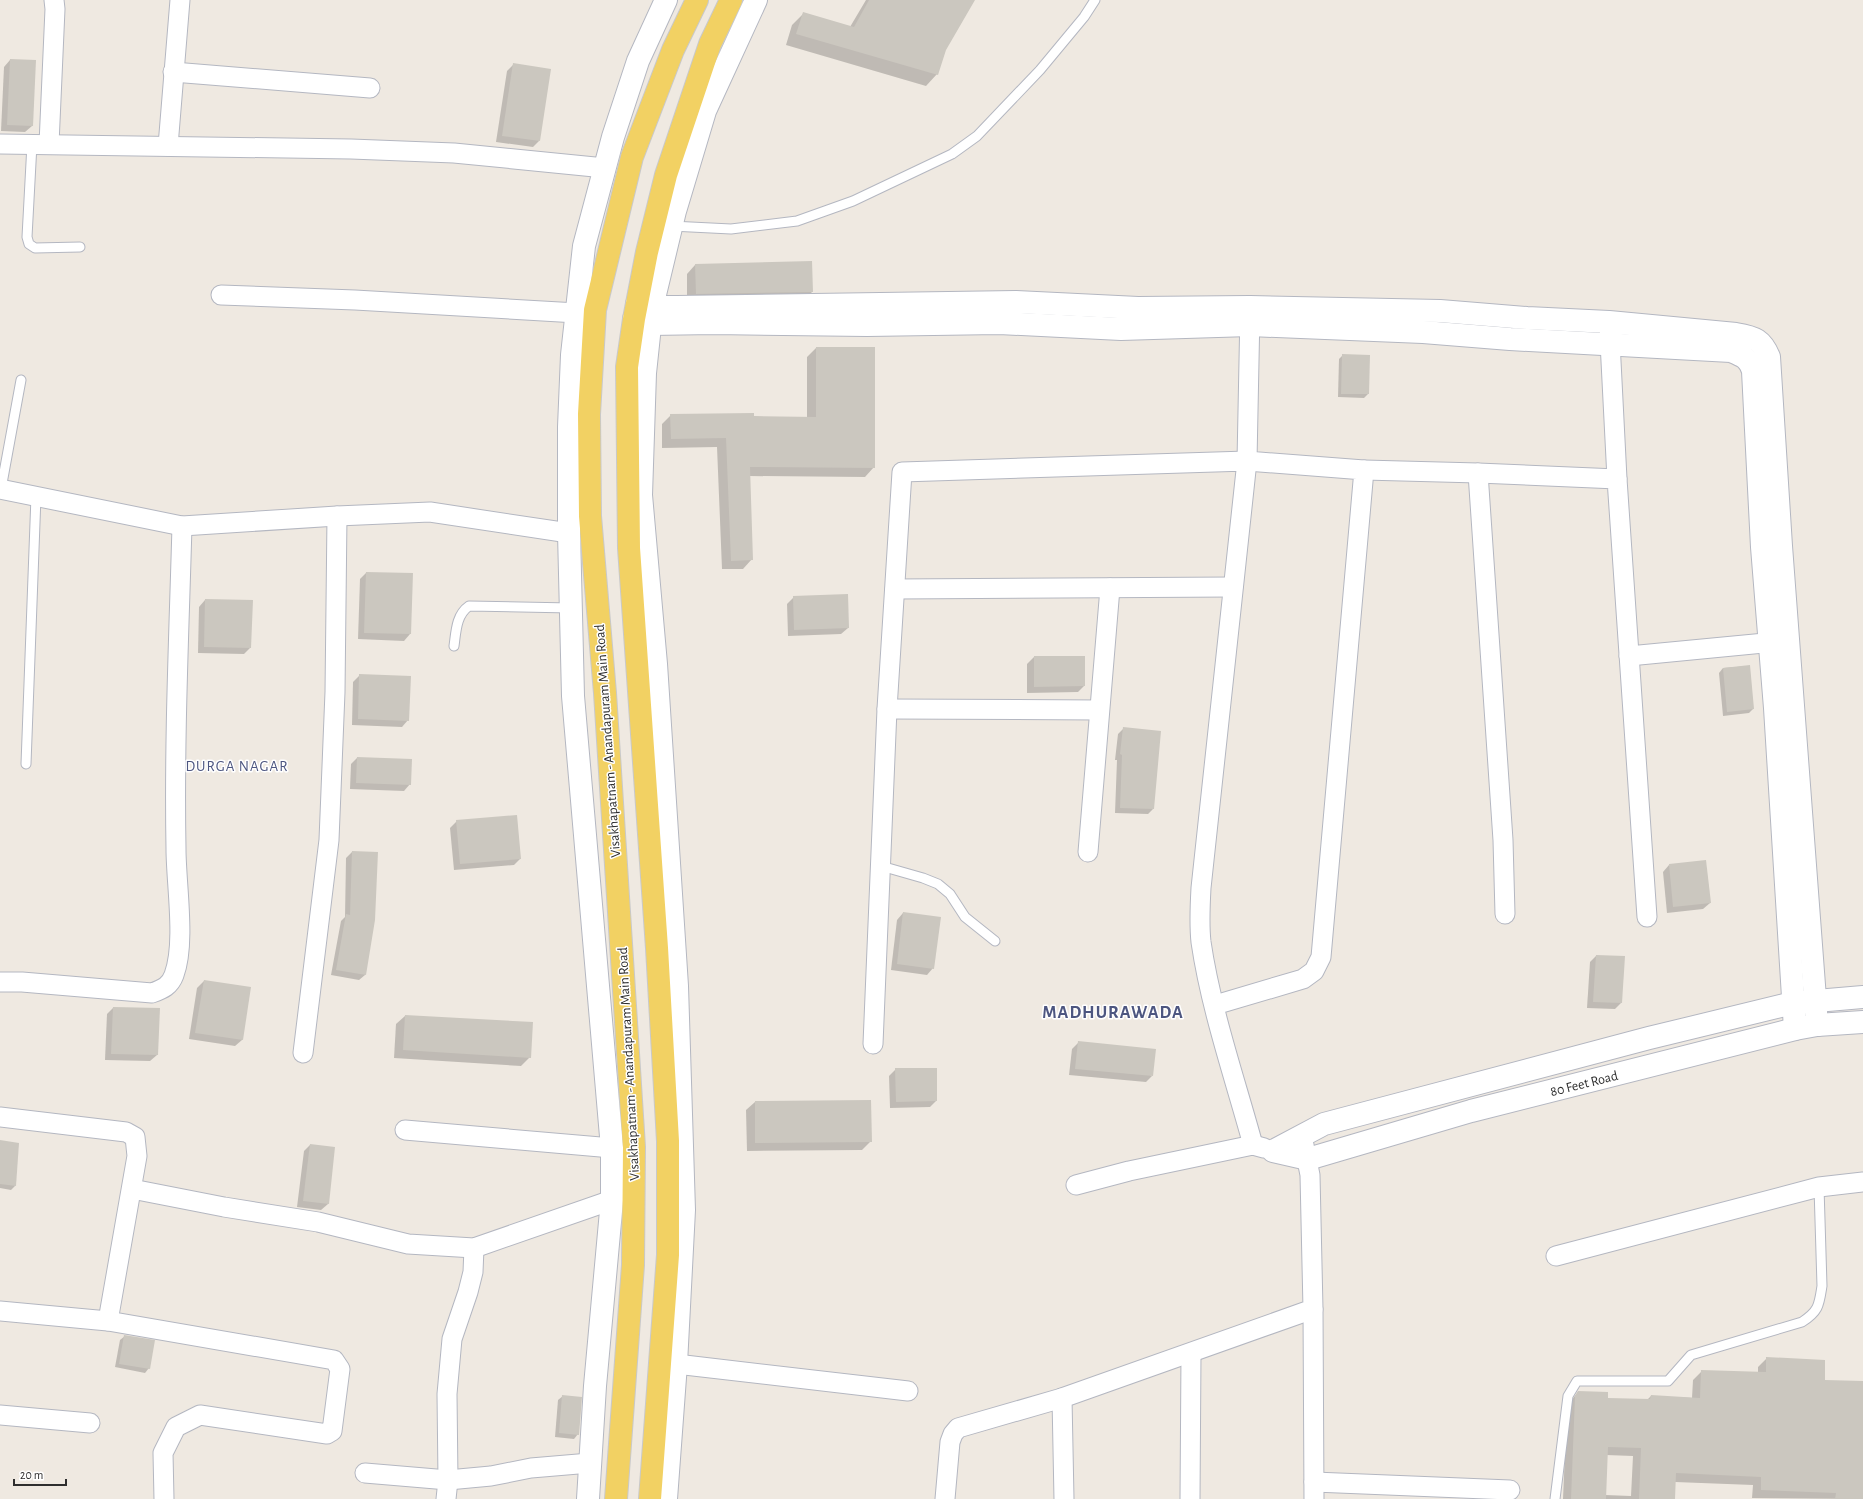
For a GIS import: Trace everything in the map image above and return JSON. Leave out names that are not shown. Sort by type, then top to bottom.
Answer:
[{"type":"main road","name":"Visakhapatnam - Anandapuram Main Road","points":[[616,1499],[633,1265],[634,1147],[606,693],[590,516],[590,407],[596,310],[632,157],[673,50],[697,0]]},
{"type":"main road","points":[[650,1499],[668,1255],[668,1141],[658,948],[629,548],[627,367],[643,313],[647,252],[666,175],[710,44],[731,0]]},
{"type":"street","points":[[41,144],[55,9],[54,0]]},
{"type":"street","points":[[168,146],[180,0]]},
{"type":"street","points":[[588,1499],[595,1378],[612,1200],[612,1148],[573,696],[569,533],[569,427],[572,355],[584,246],[605,168],[638,61],[666,0]]},
{"type":"street","points":[[666,1499],[676,1364],[684,1210],[677,986],[656,664],[641,495],[645,373],[643,313],[671,226],[705,111],[756,0]]},
{"type":"street","points":[[173,72],[370,88]]},
{"type":"street","points":[[0,144],[351,149],[454,153],[605,168]]},
{"type":"street","points":[[222,295],[355,300],[577,313]]},
{"type":"street","points":[[643,313],[1016,302],[1138,308],[1250,316],[1510,339],[1731,351],[1747,357],[1753,371],[1779,642],[1804,836],[1804,1001],[1796,1029]]},
{"type":"street","points":[[1250,316],[1440,311],[1527,318],[1609,322],[1749,336],[1764,345],[1769,358],[1779,642]]},
{"type":"street","points":[[1250,316],[1247,460],[1201,888],[1199,919],[1201,942],[1215,1005],[1252,1145]]},
{"type":"street","points":[[1609,322],[1616,479],[1647,917]]},
{"type":"street","points":[[873,1044],[887,709],[902,472],[1247,460],[1364,470],[1616,479]]},
{"type":"street","points":[[1215,1005],[1303,979],[1314,971],[1321,957],[1364,470]]},
{"type":"street","points":[[1478,473],[1502,840],[1505,914]]},
{"type":"street","points":[[1,489],[182,526],[336,516],[430,512],[569,533]]},
{"type":"street","points":[[303,1053],[329,840],[335,692],[336,516]]},
{"type":"street","points":[[0,982],[22,982],[152,992],[166,988],[174,976],[179,952],[176,849],[177,725],[182,526]]},
{"type":"street","points":[[895,589],[1233,587]]},
{"type":"street","points":[[1088,852],[1110,588]]},
{"type":"street","points":[[1629,656],[1779,642]]},
{"type":"street","points":[[887,709],[1099,710]]},
{"type":"street","points":[[1273,1151],[1324,1124],[1649,1038],[1804,1001],[1863,998]]},
{"type":"street","points":[[1804,1001],[1817,1025]]},
{"type":"street","name":"80 Feet Road","points":[[1308,1159],[1470,1111],[1796,1029],[1817,1025],[1863,1022]]},
{"type":"street","points":[[0,1118],[126,1132],[135,1137],[137,1156],[108,1321]]},
{"type":"street","points":[[405,1130],[612,1148]]},
{"type":"street","points":[[1302,1136],[1308,1159],[1311,1192],[1314,1309],[1314,1491],[1510,1490]]},
{"type":"street","points":[[1076,1185],[1129,1171],[1252,1145],[1308,1159]]},
{"type":"street","points":[[1556,1256],[1819,1187],[1863,1182]]},
{"type":"street","points":[[132,1189],[224,1207],[318,1222],[408,1244],[474,1248],[612,1200]]},
{"type":"street","points":[[446,1499],[448,1480],[447,1394],[452,1339],[468,1292],[473,1272],[474,1248]]},
{"type":"street","points":[[945,1499],[950,1442],[953,1434],[958,1428],[1062,1398],[1191,1354],[1314,1309]]},
{"type":"street","points":[[0,1311],[108,1321],[334,1360],[340,1369],[332,1430],[327,1434],[200,1415],[176,1427],[164,1453],[164,1499]]},
{"type":"street","points":[[1190,1499],[1191,1354]]},
{"type":"street","points":[[676,1364],[908,1391]]},
{"type":"street","points":[[1062,1398],[1064,1499]]},
{"type":"street","points":[[0,1415],[90,1423]]},
{"type":"street","points":[[365,1473],[448,1480],[491,1476],[531,1468],[590,1463]]},
{"type":"lane","points":[[671,226],[731,229],[796,221],[853,201],[952,154],[977,136],[1040,70],[1084,17],[1095,0]]},
{"type":"lane","points":[[41,144],[27,236],[29,244],[35,248],[80,247]]},
{"type":"lane","points":[[1,489],[21,380]]},
{"type":"lane","points":[[26,764],[36,496]]},
{"type":"lane","points":[[454,646],[458,620],[463,610],[469,606],[571,608]]},
{"type":"lane","points":[[881,866],[923,878],[938,884],[950,894],[965,917],[995,941]]},
{"type":"lane","points":[[1555,1499],[1568,1396],[1577,1381],[1668,1381],[1691,1355],[1802,1322],[1813,1315],[1819,1302],[1822,1286],[1819,1187]]},
{"type":"building","points":[[869,0],[975,0],[946,50],[938,75],[796,34],[803,12],[854,27]]},
{"type":"building","points":[[10,59],[36,60],[33,126],[7,125]]},
{"type":"building","points":[[513,63],[551,69],[540,141],[502,136]]},
{"type":"building","points":[[812,261],[813,292],[696,294],[695,264]]},
{"type":"building","points":[[816,347],[875,347],[875,468],[750,467],[753,560],[731,561],[726,438],[671,439],[670,414],[754,413],[754,416],[816,417]]},
{"type":"building","points":[[1342,354],[1370,355],[1369,394],[1341,394]]},
{"type":"building","points":[[366,572],[413,573],[411,634],[364,633]]},
{"type":"building","points":[[848,594],[849,628],[794,630],[793,596]]},
{"type":"building","points":[[205,599],[253,600],[251,648],[204,647]]},
{"type":"building","points":[[1034,656],[1085,656],[1085,686],[1034,687]]},
{"type":"building","points":[[1750,665],[1754,709],[1727,712],[1723,668]]},
{"type":"building","points":[[359,674],[411,676],[409,721],[358,719]]},
{"type":"building","points":[[1123,727],[1161,731],[1154,809],[1120,808],[1122,755],[1120,754]]},
{"type":"building","points":[[357,757],[412,759],[411,785],[356,783]]},
{"type":"building","points":[[517,815],[521,859],[460,864],[456,820]]},
{"type":"building","points":[[352,851],[378,852],[375,920],[366,975],[336,970],[346,914],[350,915]]},
{"type":"building","points":[[1706,860],[1711,903],[1673,907],[1669,864]]},
{"type":"building","points":[[903,912],[941,917],[934,969],[897,964]]},
{"type":"building","points":[[1596,955],[1625,956],[1622,1003],[1593,1002]]},
{"type":"building","points":[[204,980],[251,987],[243,1040],[195,1033]]},
{"type":"building","points":[[113,1007],[160,1008],[158,1055],[111,1054]]},
{"type":"building","points":[[405,1015],[533,1022],[531,1058],[403,1050]]},
{"type":"building","points":[[1078,1041],[1156,1049],[1153,1076],[1075,1069]]},
{"type":"building","points":[[895,1068],[937,1068],[937,1101],[896,1102]]},
{"type":"building","points":[[871,1100],[872,1142],[755,1143],[755,1101]]},
{"type":"building","points":[[0,1140],[19,1143],[16,1186],[0,1184]]},
{"type":"building","points":[[310,1144],[335,1147],[329,1204],[303,1201]]},
{"type":"building","points":[[124,1335],[155,1340],[150,1369],[119,1364]]},
{"type":"building","points":[[1766,1357],[1825,1360],[1825,1380],[1863,1381],[1863,1499],[1835,1499],[1836,1493],[1761,1490],[1761,1477],[1676,1473],[1675,1499],[1639,1499],[1641,1448],[1608,1447],[1606,1499],[1571,1499],[1575,1396],[1578,1391],[1608,1392],[1608,1398],[1650,1399],[1651,1395],[1700,1398],[1701,1370],[1766,1372]]},
{"type":"building","points":[[562,1395],[582,1397],[579,1435],[559,1433]]},
{"type":"district","name":"DURGA NAGAR","points":[[237,766]]},
{"type":"district","name":"MADHURAWADA","points":[[1113,1012]]}]
